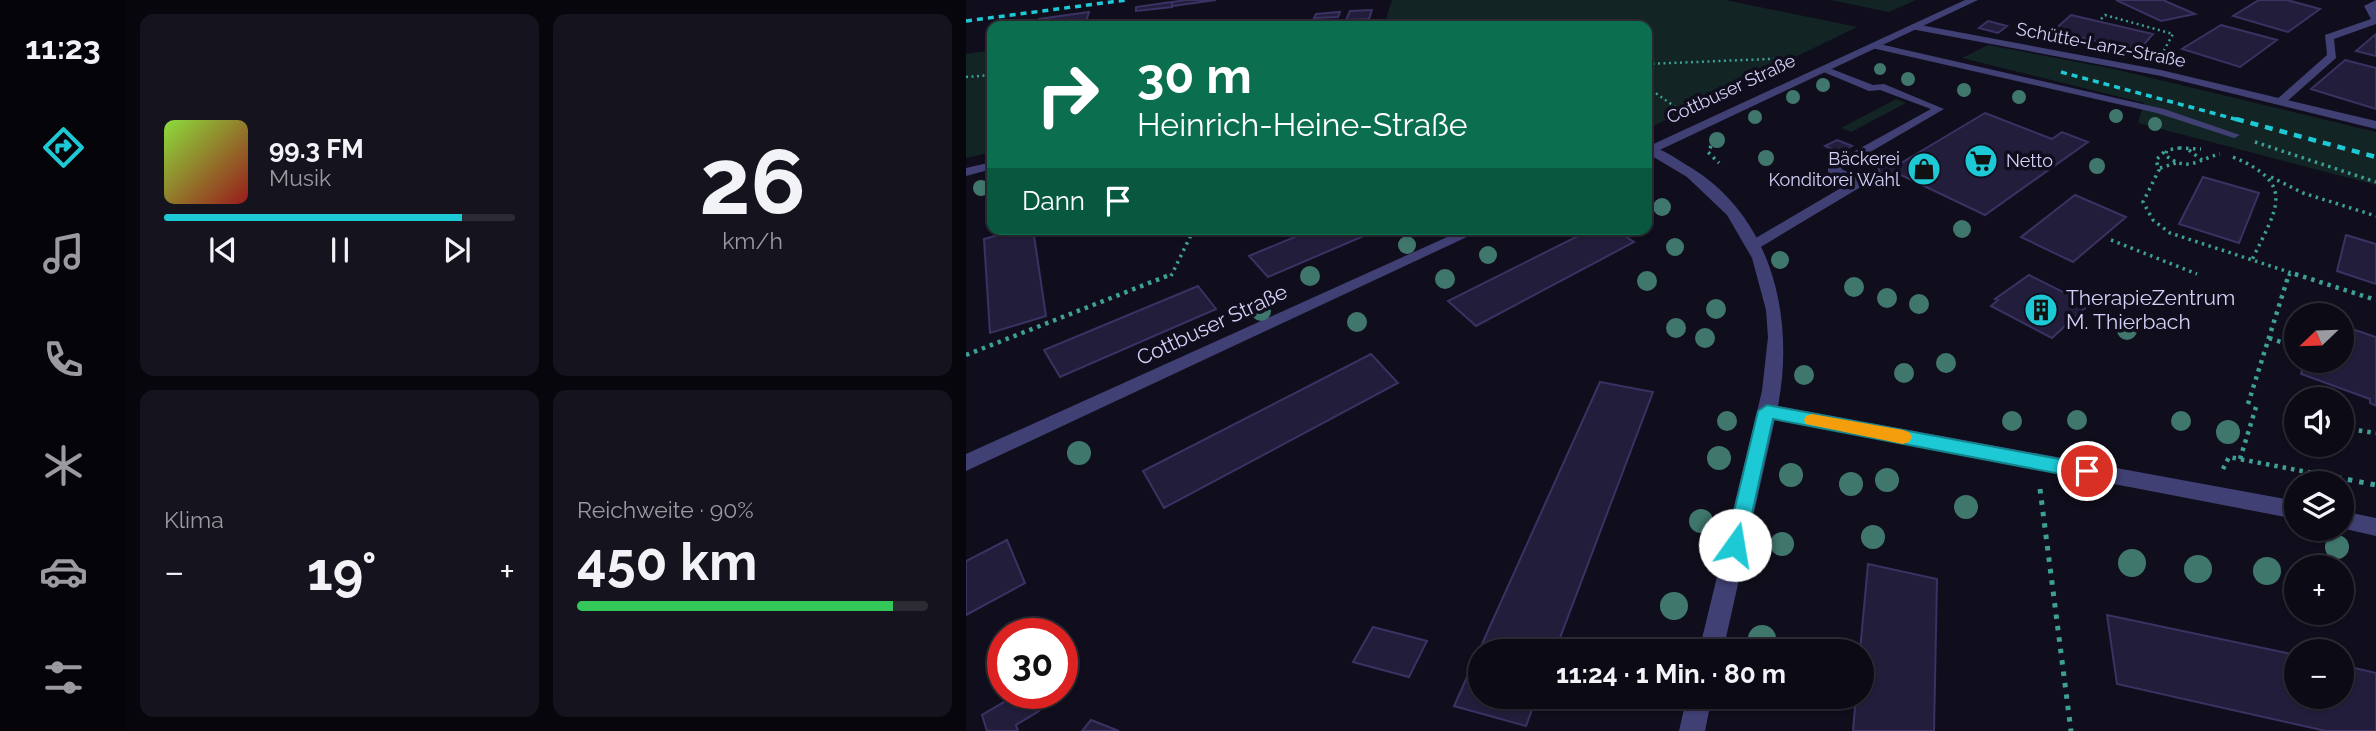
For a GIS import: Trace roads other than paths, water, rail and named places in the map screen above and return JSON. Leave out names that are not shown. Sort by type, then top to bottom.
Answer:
[{"type":"street","name":"Cottbuser Straße","points":[[1652,149],[1973,0]]},
{"type":"street","points":[[2280,102],[2332,55],[2329,37],[2376,20],[2369,6],[2376,4]]},
{"type":"street","name":"Schütte-Lanz-Straße","points":[[1915,27],[2152,71],[2376,125]]},
{"type":"street","points":[[1652,153],[1691,173],[1719,198],[1754,245],[1767,275],[1776,319],[1775,368],[1767,411],[1714,639]]},
{"type":"street","name":"Cottbuser Straße","points":[[966,463],[1464,235]]},
{"type":"street","points":[[1767,411],[2284,508]]},
{"type":"street","points":[[2354,522],[2376,527]]},
{"type":"street","points":[[1692,731],[1697,709]]},
{"type":"lane","points":[[1875,46],[2160,111],[2234,135]]},
{"type":"lane","points":[[1754,245],[1860,182],[1832,169],[1939,109],[1880,86],[1873,89],[1829,67]]},
{"type":"lane","points":[[966,172],[987,167]]},
{"type":"railway","points":[[966,21],[1126,0]]},
{"type":"railway","points":[[2061,72],[2242,121]]},
{"type":"railway","points":[[2236,119],[2376,157]]},
{"type":"place","name":"Netto","points":[[1981,161]]},
{"type":"place","name":"Bäckerei Konditorei Wahl","points":[[1924,169]]},
{"type":"place","name":"TherapieZentrum M. Thierbach","points":[[2041,310]]}]
